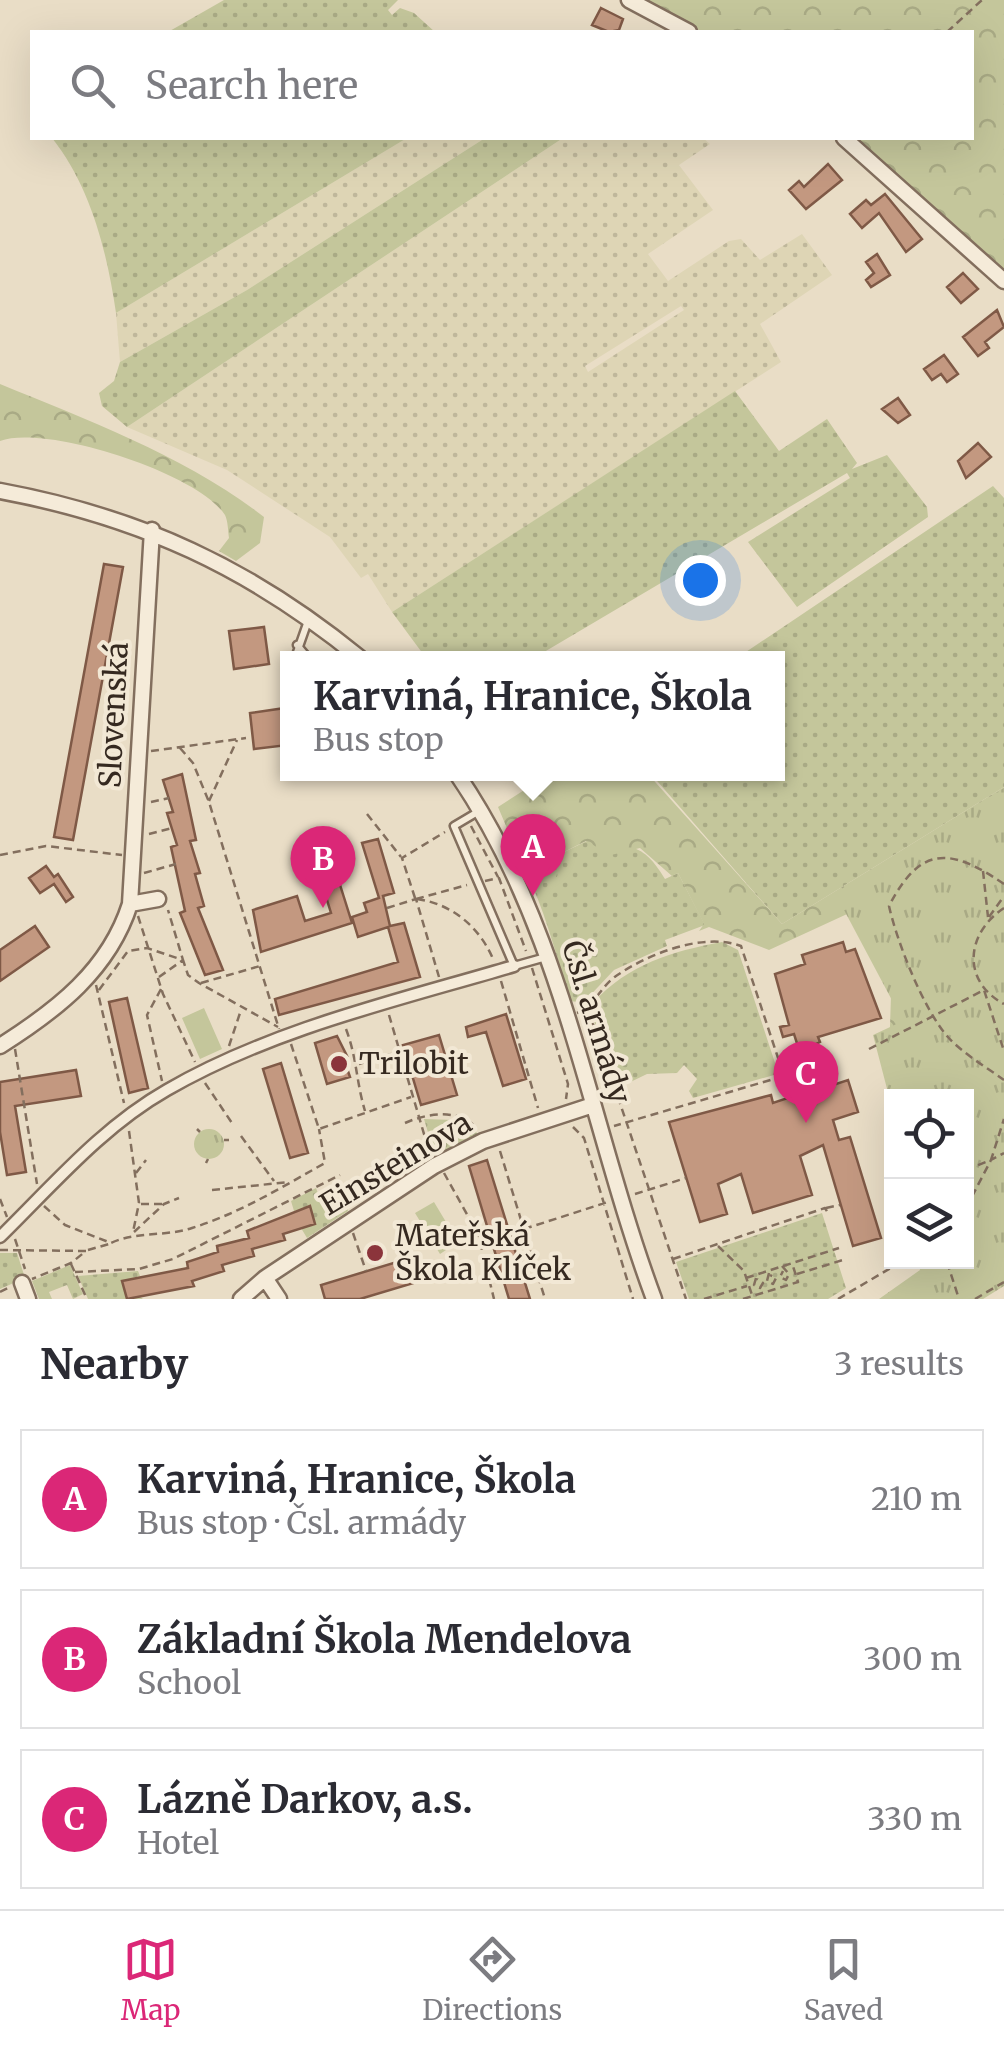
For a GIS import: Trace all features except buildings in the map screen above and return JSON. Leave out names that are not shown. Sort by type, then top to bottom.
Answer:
[{"type":"street","points":[[629,0],[685,30]]},
{"type":"street","points":[[846,140],[1004,281]]},
{"type":"street","points":[[0,491],[75,505],[152,530],[212,558],[309,616],[352,651]]},
{"type":"street","name":"Slovenská","points":[[7,1042],[94,973],[121,931],[132,903],[138,858],[152,530]]},
{"type":"street","name":"Čsl. armády","points":[[462,781],[524,893],[548,956],[654,1299]]},
{"type":"street","points":[[132,903],[161,899]]},
{"type":"street","points":[[0,1237],[88,1148],[166,1090],[224,1061],[286,1038],[514,966]]},
{"type":"street","name":"Einsteinova","points":[[241,1299],[266,1278],[438,1169],[542,1120],[593,1105]]},
{"type":"street","points":[[266,1278],[280,1299]]},
{"type":"street","points":[[25,1282],[28,1299]]},
{"type":"lane","points":[[296,651],[309,616]]},
{"type":"lane","points":[[296,644],[302,651]]},
{"type":"lane","points":[[481,810],[454,826],[514,966],[548,956]]},
{"type":"path","points":[[949,30],[982,0]]},
{"type":"path","points":[[140,753],[246,738]]},
{"type":"path","points":[[208,802],[238,739]]},
{"type":"path","points":[[133,1233],[160,1236],[192,1228],[325,1163],[319,1129],[286,1038],[278,1027],[208,802],[194,762],[180,748]]},
{"type":"path","points":[[146,804],[169,798]]},
{"type":"path","points":[[368,814],[402,858],[442,988]]},
{"type":"path","points":[[466,819],[498,878]]},
{"type":"path","points":[[402,858],[454,826]]},
{"type":"path","points":[[144,833],[172,828]]},
{"type":"path","points":[[0,855],[46,846],[138,858],[141,874],[176,864]]},
{"type":"path","points":[[1004,884],[966,858],[942,857],[919,863],[904,876],[889,906],[894,928],[948,1038],[1004,1080]]},
{"type":"path","points":[[982,869],[988,918]]},
{"type":"path","points":[[1004,896],[977,934],[972,954],[974,973],[984,990],[1004,1051]]},
{"type":"path","points":[[161,899],[188,975],[278,1027]]},
{"type":"path","points":[[387,908],[416,899],[466,920],[484,939],[498,971],[542,1120]]},
{"type":"path","points":[[132,903],[161,988],[200,1073],[232,1124]]},
{"type":"path","points":[[988,918],[1004,908]]},
{"type":"path","points":[[686,1299],[594,1026],[585,1010],[614,976],[690,944],[722,939],[741,946],[784,1076]]},
{"type":"path","points":[[98,991],[128,950],[147,948],[183,960]]},
{"type":"path","points":[[158,978],[183,960]]},
{"type":"path","points":[[199,983],[260,966]]},
{"type":"path","points":[[94,973],[127,1117],[139,1203],[133,1233]]},
{"type":"path","points":[[161,988],[147,1015],[157,1070],[166,1090]]},
{"type":"path","points":[[869,1049],[984,990]]},
{"type":"path","points":[[984,990],[1004,1004]]},
{"type":"path","points":[[386,1005],[438,1169],[478,1234],[494,1299]]},
{"type":"path","points":[[224,1061],[241,1009]]},
{"type":"path","points":[[342,1020],[359,1064],[355,1076],[365,1112]]},
{"type":"path","points":[[7,1042],[40,1198],[65,1225],[110,1243]]},
{"type":"path","points":[[359,1064],[400,1052]]},
{"type":"path","points":[[624,1122],[806,1069]]},
{"type":"path","name":"Einsteinova","points":[[319,1129],[413,1096]]},
{"type":"path","points":[[405,1123],[419,1117],[457,1116],[473,1122],[491,1143],[546,1299]]},
{"type":"path","points":[[974,1193],[991,1160],[1004,1120]]},
{"type":"path","points":[[568,1121],[584,1138],[633,1299]]},
{"type":"path","points":[[241,1136],[275,1182]]},
{"type":"path","points":[[974,1167],[1004,1154]]},
{"type":"path","points":[[135,1174],[146,1160]]},
{"type":"path","points":[[438,1169],[456,1164]]},
{"type":"path","points":[[75,1272],[138,1269],[173,1259],[340,1175]]},
{"type":"path","points":[[524,1229],[686,1178]]},
{"type":"path","points":[[212,1190],[291,1182]]},
{"type":"path","points":[[0,1250],[86,1251],[133,1233],[164,1204],[180,1198]]},
{"type":"path","points":[[0,1199],[25,1282],[71,1263],[86,1251]]},
{"type":"path","points":[[139,1203],[164,1204]]},
{"type":"path","points":[[672,1259],[840,1204]]},
{"type":"path","points":[[348,1224],[366,1272]]},
{"type":"path","points":[[718,1244],[746,1278],[752,1296]]},
{"type":"path","points":[[746,1278],[839,1248]]},
{"type":"path","points":[[782,1269],[793,1273],[843,1260]]},
{"type":"path","points":[[71,1263],[86,1299]]},
{"type":"path","points":[[743,1299],[787,1282],[798,1282],[792,1263]]},
{"type":"path","points":[[774,1287],[782,1269]]},
{"type":"path","points":[[838,1299],[889,1269]]},
{"type":"path","points":[[949,1269],[959,1299]]},
{"type":"path","points":[[769,1273],[787,1282]]},
{"type":"path","points":[[760,1291],[769,1273]]},
{"type":"path","points":[[787,1282],[793,1273]]},
{"type":"path","points":[[756,1277],[774,1287]]},
{"type":"path","points":[[704,1299],[750,1286],[756,1277]]},
{"type":"path","points":[[975,1299],[1004,1282]]},
{"type":"path","points":[[750,1286],[760,1291]]},
{"type":"shaded area","points":[[404,140],[482,140],[247,290],[120,362],[116,313]]},
{"type":"shaded area","points":[[560,140],[705,140],[710,144],[679,165],[713,210],[648,254],[668,281],[729,241],[741,239],[760,260],[802,234],[832,275],[760,324],[781,362],[392,612],[368,574],[361,578],[330,537],[227,470],[127,427]],"holes":[[[681,306],[684,310],[588,372],[585,366]]]},
{"type":"green space","points":[[224,0],[398,0],[388,10],[392,15],[400,8],[414,13],[433,30],[172,30]]},
{"type":"green space","points":[[642,0],[1004,0],[1004,276],[853,140],[974,140],[974,30],[699,30]]},
{"type":"green space","points":[[53,140],[404,140],[116,313],[95,221],[66,157]]},
{"type":"green space","points":[[482,140],[560,140],[127,427],[102,406],[99,393],[114,381],[120,362],[247,290]]},
{"type":"green space","points":[[0,384],[137,442],[203,476],[264,517],[260,543],[236,561],[219,551],[229,538],[225,515],[185,483],[154,469],[51,439],[0,441]]},
{"type":"green space","points":[[735,391],[779,451],[827,419],[857,463],[852,469],[887,455],[927,507],[928,517],[797,607],[748,542],[850,478],[847,473],[546,651],[421,651],[392,612]]},
{"type":"green space","points":[[993,486],[1004,498],[1004,787],[782,924],[657,781],[785,781],[785,651],[747,651]]},
{"type":"green space","points":[[538,781],[654,781],[782,924],[1004,787],[1004,988],[889,1056],[892,966],[858,909],[769,950],[709,927],[699,931],[704,924],[678,873],[672,876],[640,848],[611,855],[586,841],[564,852],[554,883],[530,882],[498,807]]},
{"type":"green space","points":[[1004,788],[1004,1286],[983,1299],[879,1299],[920,1269],[974,1269],[974,1089],[887,1089],[873,1035],[903,1021],[835,893]]},
{"type":"green space","points":[[587,841],[633,848],[649,858],[665,879],[678,873],[705,925],[665,940],[667,946],[614,970],[583,1003],[571,1001],[532,885],[543,881],[564,852]]},
{"type":"green space","points":[[722,942],[738,950],[777,1069],[774,1075],[693,1098],[689,1091],[697,1079],[684,1065],[677,1073],[647,1074],[618,1088],[592,1016],[598,1010],[593,1003],[621,978],[652,961]]},
{"type":"green space","points":[[204,1008],[222,1049],[200,1059],[182,1018]]},
{"type":"green space","points":[[424,1119],[454,1120],[479,1134],[435,1156]]},
{"type":"green space","points":[[209,1129],[223,1138],[224,1144],[215,1158],[209,1159],[195,1150],[194,1144],[203,1130]]},
{"type":"green space","points":[[316,1188],[322,1204],[347,1205],[348,1211],[307,1238],[301,1228],[315,1224],[310,1207],[294,1211],[291,1201]]},
{"type":"green space","points":[[434,1202],[458,1242],[440,1254],[415,1213]]},
{"type":"green space","points":[[822,1213],[846,1288],[828,1299],[689,1299],[676,1262]]},
{"type":"green space","points":[[0,1253],[17,1253],[25,1278],[0,1289]]},
{"type":"green space","points":[[70,1265],[83,1294],[73,1299],[67,1285],[49,1292],[52,1299],[39,1299],[32,1281]]},
{"type":"green space","points":[[138,1271],[140,1276],[122,1282],[143,1299],[88,1299],[78,1276]]},
{"type":"place","name":"Karviná, Hranice, Škola","points":[[533,896]]},
{"type":"place","name":"Základní Škola Mendelova","points":[[323,908]]},
{"type":"place","name":"Trilobit","points":[[339,1064]]},
{"type":"place","name":"Lázně Darkov, a.s.","points":[[806,1123]]},
{"type":"place","name":"Mateřská Škola Klíček","points":[[375,1253]]}]
